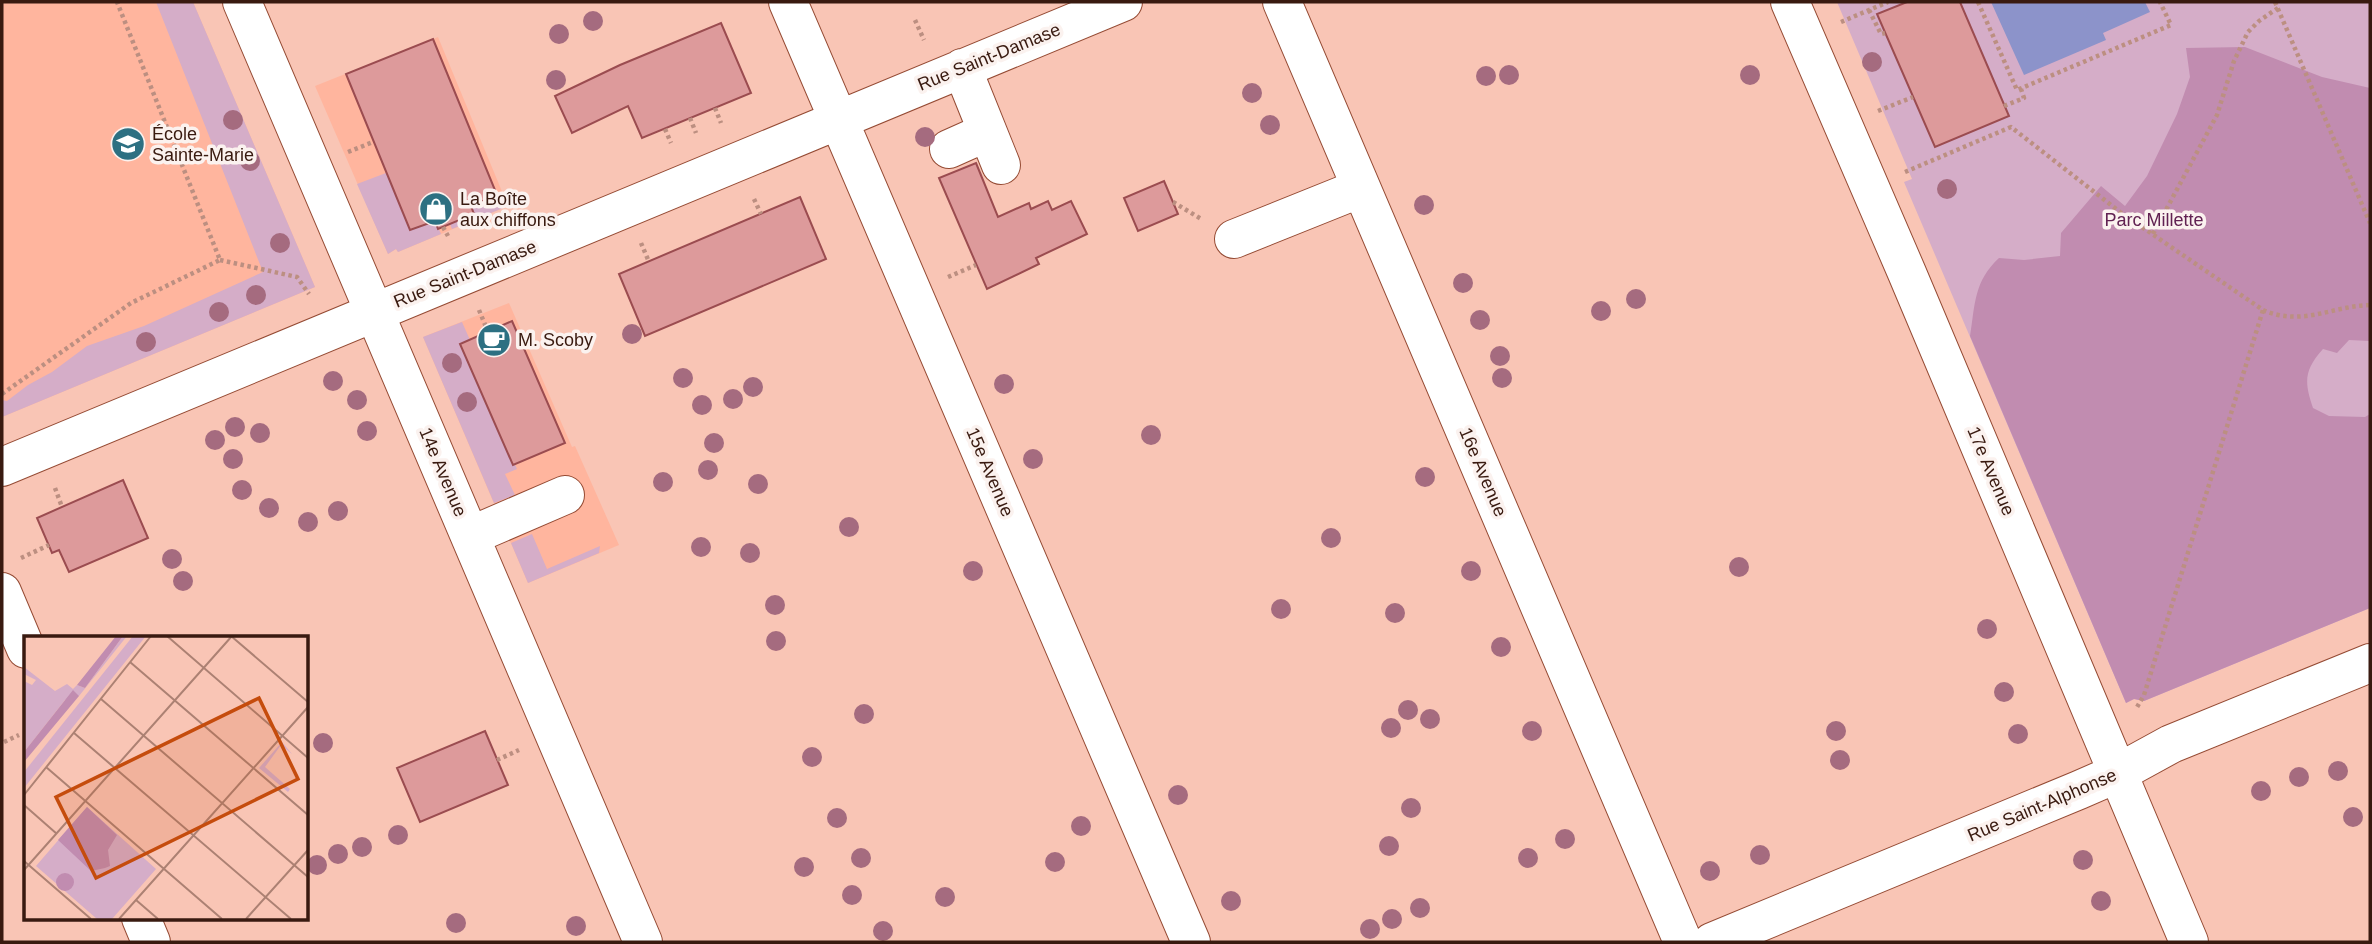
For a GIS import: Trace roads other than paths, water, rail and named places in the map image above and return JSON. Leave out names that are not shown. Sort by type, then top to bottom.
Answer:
[{"type":"street","name":"14e Avenue","points":[[242,2],[643,942]]},
{"type":"street","name":"15e Avenue","points":[[788,2],[1191,942]]},
{"type":"street","name":"Rue Saint-Damase","points":[[2,467],[1122,2]]},
{"type":"street","name":"16e Avenue","points":[[1282,2],[1684,942]]},
{"type":"street","name":"17e Avenue","points":[[1790,2],[2189,942]]},
{"type":"street","points":[[949,149],[994,148],[962,68]]},
{"type":"street","points":[[1234,239],[1362,188]]},
{"type":"street","points":[[470,536],[565,495]]},
{"type":"street","points":[[8,577],[24,641]]},
{"type":"street","name":"Rue Saint-Alphonse","points":[[1712,942],[2118,773],[2171,744],[2370,663]]},
{"type":"street","points":[[142,920],[151,942]]},
{"type":"water","points":[[1991,2],[2145,2],[2150,12],[2103,33],[2106,40],[2024,75]]},
{"type":"place","name":"École Sainte-Marie","points":[[128,144]]},
{"type":"place","name":"La Boîte aux chiffons","points":[[436,209]]},
{"type":"place","name":"M. Scoby","points":[[494,340]]},
{"type":"park label","name":"Parc Millette","points":[[2154,220]]}]
